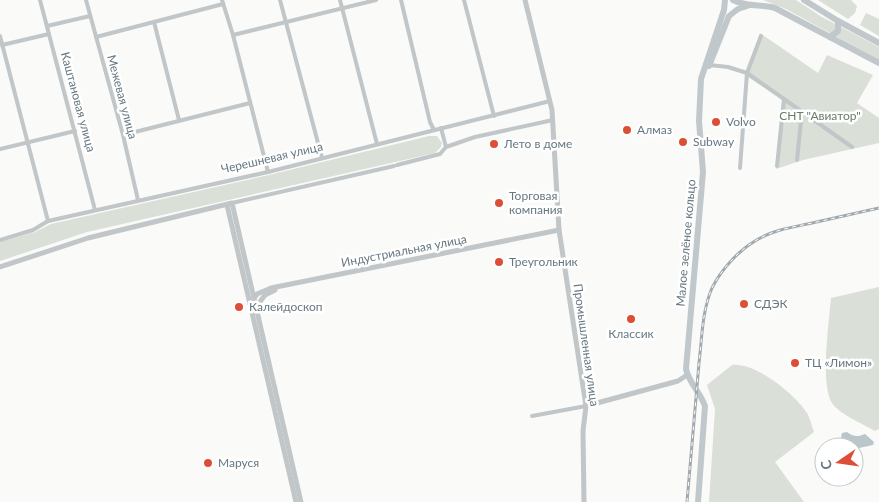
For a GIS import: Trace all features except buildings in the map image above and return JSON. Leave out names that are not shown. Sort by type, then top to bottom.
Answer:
[{"type":"main road","name":"Малое зелёное кольцо","points":[[687,375],[703,172],[699,96],[704,65],[724,10],[725,0]]},
{"type":"main road","points":[[733,0],[738,3],[775,8],[879,63]]},
{"type":"main road","points":[[804,0],[879,43]]},
{"type":"main road","name":"Малое зелёное кольцо","points":[[699,96],[709,65],[729,16],[738,9],[750,5]]},
{"type":"main road","points":[[830,37],[838,31],[838,21]]},
{"type":"main road","points":[[687,375],[703,399],[705,414],[698,502]]},
{"type":"street","name":"Каштановая улица","points":[[40,0],[95,210]]},
{"type":"street","name":"Межевая улица","points":[[86,0],[123,135],[138,200]]},
{"type":"street","points":[[280,0],[322,158]]},
{"type":"street","points":[[340,0],[377,144]]},
{"type":"street","points":[[233,35],[376,0]]},
{"type":"street","points":[[401,0],[430,122],[434,130]]},
{"type":"street","points":[[464,0],[494,116]]},
{"type":"street","name":"Промышленная улица","points":[[525,0],[553,120],[559,230],[586,406],[583,432],[584,502]]},
{"type":"street","points":[[96,37],[222,2],[233,35],[268,172]]},
{"type":"street","points":[[47,26],[90,16]]},
{"type":"street","points":[[154,22],[179,120]]},
{"type":"street","points":[[2,45],[49,34]]},
{"type":"street","points":[[0,36],[48,221]]},
{"type":"street","points":[[740,168],[747,73],[761,36]]},
{"type":"street","points":[[709,65],[728,67],[747,73],[852,147]]},
{"type":"street","points":[[777,166],[784,99]]},
{"type":"street","name":"Черешневая улица","points":[[0,240],[33,230],[48,221],[268,172],[550,101]]},
{"type":"street","points":[[123,135],[250,103]]},
{"type":"street","points":[[797,160],[802,111]]},
{"type":"street","points":[[0,267],[88,238],[395,166],[440,154],[446,148],[494,132],[553,120]]},
{"type":"street","points":[[441,128],[446,148]]},
{"type":"street","points":[[0,150],[75,131]]},
{"type":"street","points":[[230,204],[254,297],[272,388]]},
{"type":"street","points":[[230,204],[250,304],[296,489],[301,502]]},
{"type":"street","name":"Индустриальная улица","points":[[254,297],[262,290],[559,230]]},
{"type":"street","points":[[256,307],[265,295],[294,283]]},
{"type":"street","points":[[250,304],[254,297]]},
{"type":"street","points":[[532,416],[586,406],[678,381],[687,375]]},
{"type":"street","points":[[296,489],[296,502]]},
{"type":"green space","points":[[763,0],[796,0],[822,17],[879,47],[879,60],[786,9]]},
{"type":"green space","points":[[818,0],[851,0],[857,6],[855,13],[848,19]]},
{"type":"green space","points":[[866,13],[879,19],[879,36],[860,25]]},
{"type":"green space","name":"СНТ \"Авиатор\"","points":[[760,33],[818,73],[827,55],[873,75],[857,103],[879,118],[879,143],[803,160],[776,169],[783,100],[745,75]]},
{"type":"green space","points":[[429,136],[437,136],[442,143],[435,153],[87,232],[0,261],[0,242],[35,232],[51,224],[269,175]]},
{"type":"green space","points":[[879,287],[879,429],[875,431],[846,415],[832,403],[826,382],[826,352],[831,298]]},
{"type":"green space","points":[[732,365],[741,365],[752,369],[774,381],[801,405],[808,415],[814,432],[775,462],[804,502],[709,502],[715,409],[707,385]]},
{"type":"shaded area","points":[[847,432],[856,436],[865,434],[874,442],[873,445],[864,447],[864,437],[841,437],[842,433]]},
{"type":"railway","points":[[687,502],[703,325],[706,306],[712,288],[720,274],[742,250],[768,234],[879,208]]},
{"type":"place","name":"Volvo","points":[[716,122]]},
{"type":"place","name":"Алмаз","points":[[627,130]]},
{"type":"place","name":"Subway","points":[[683,142]]},
{"type":"place","name":"Лето в доме","points":[[494,144]]},
{"type":"place","name":"Торговая компания","points":[[499,203]]},
{"type":"place","name":"Треугольник","points":[[499,262]]},
{"type":"place","name":"СДЭК","points":[[744,304]]},
{"type":"place","name":"Калейдоскоп","points":[[239,307]]},
{"type":"place","name":"Классик","points":[[631,319]]},
{"type":"place","name":"ТЦ «Лимон»","points":[[795,363]]},
{"type":"place","name":"Маруся","points":[[208,463]]}]
